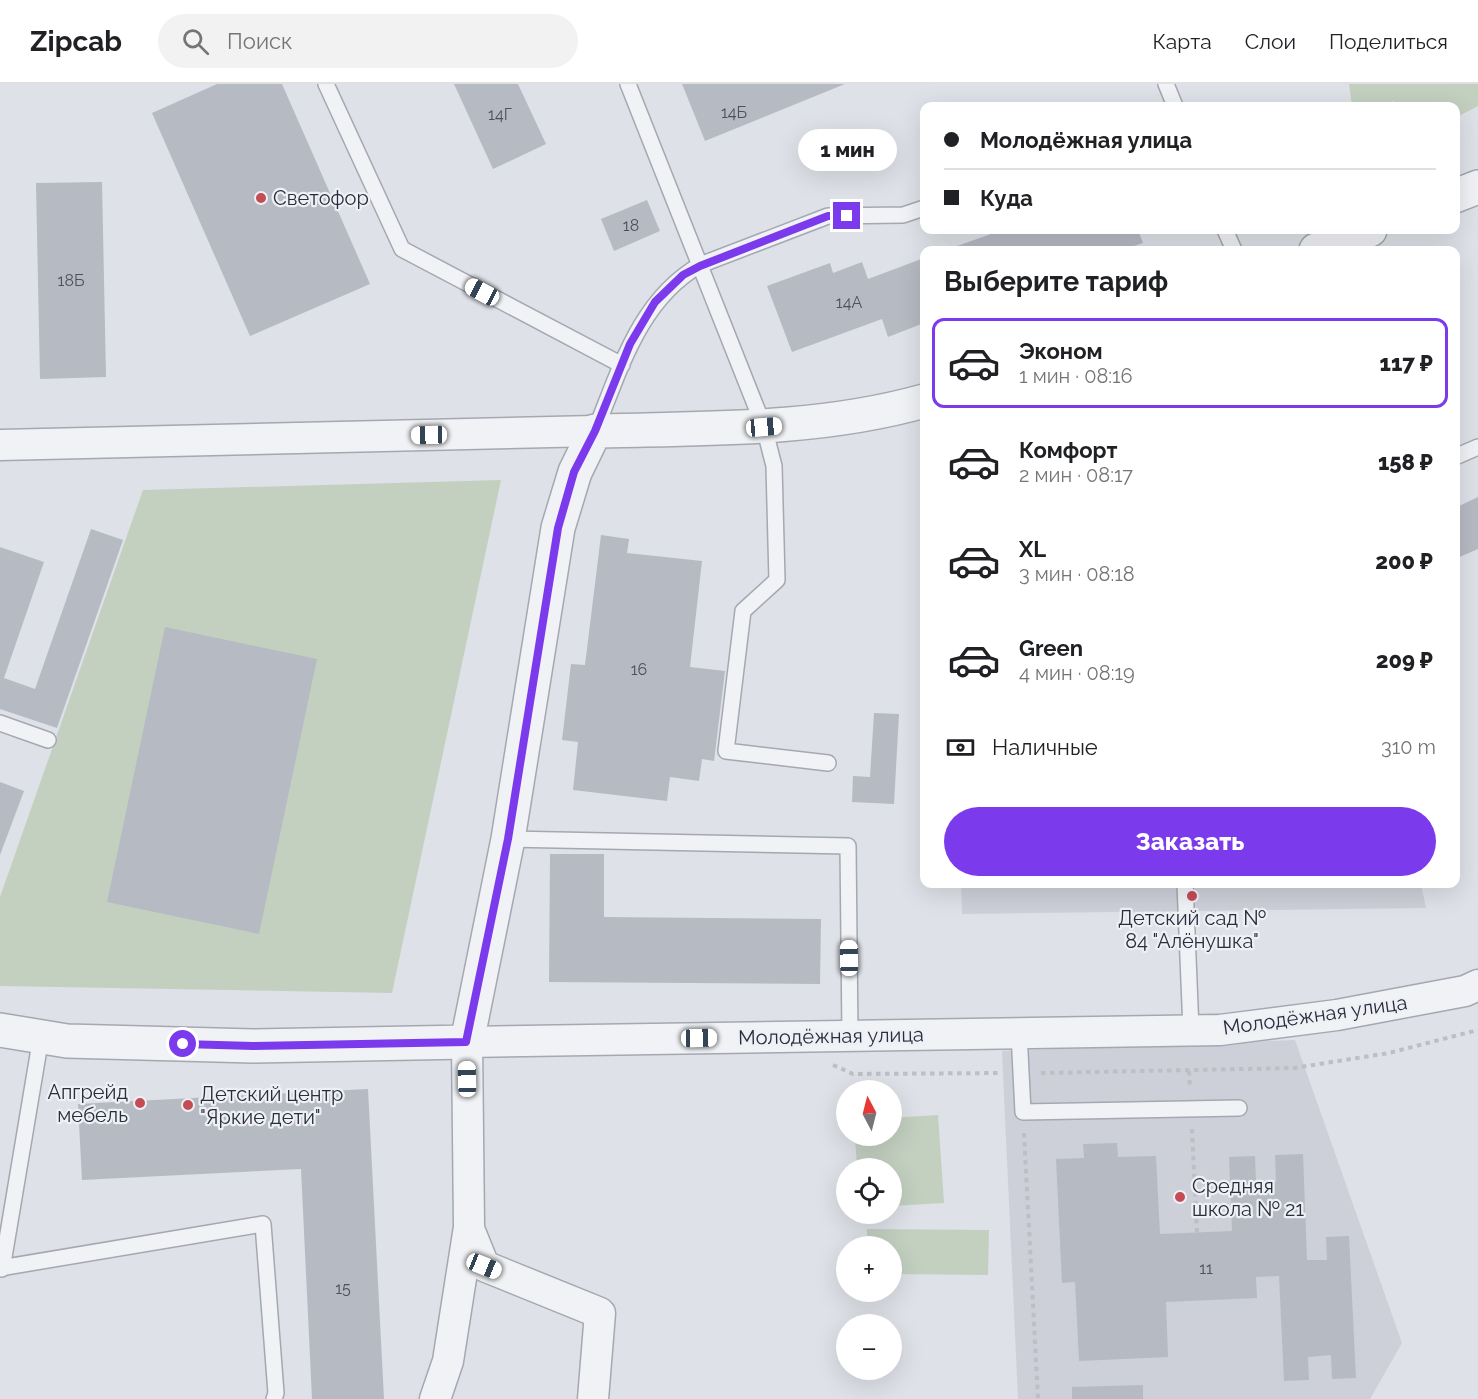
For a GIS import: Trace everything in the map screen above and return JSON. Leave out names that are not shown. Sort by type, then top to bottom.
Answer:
[{"type":"street","points":[[1460,194],[1478,187]]},
{"type":"street","points":[[1328,246],[1359,234]]},
{"type":"street","points":[[0,445],[764,427],[850,419],[920,402]]},
{"type":"street","points":[[435,1399],[448,1361],[469,1227],[466,1042],[508,839],[558,528],[574,472],[595,431]]},
{"type":"street","name":"Молодёжная улица","points":[[0,1030],[68,1041],[253,1046],[1220,1030],[1337,1015],[1465,991],[1478,985]]},
{"type":"street","points":[[469,1227],[484,1266],[600,1313],[593,1399]]},
{"type":"lane","points":[[326,84],[402,249],[622,365]]},
{"type":"lane","points":[[628,84],[764,427],[774,466],[777,580],[743,611],[726,751],[828,763]]},
{"type":"lane","points":[[1166,84],[1173,102]]},
{"type":"lane","points":[[595,431],[622,365],[655,302],[683,275],[700,266],[828,216],[903,215],[920,209]]},
{"type":"lane","points":[[1460,455],[1478,447]]},
{"type":"lane","points":[[0,723],[48,740]]},
{"type":"lane","points":[[508,839],[849,846],[850,1036]]},
{"type":"lane","points":[[1185,888],[1191,1030]]},
{"type":"lane","points":[[1019,1034],[1023,1112],[1239,1108]]},
{"type":"lane","points":[[41,1037],[1,1268],[263,1224],[276,1393],[274,1399]]},
{"type":"path","points":[[811,1037],[826,1060],[854,1074],[1021,1073],[1294,1068],[1389,1053],[1478,1030]]},
{"type":"path","points":[[1189,1071],[1190,1098]]},
{"type":"path","points":[[1023,1112],[1038,1399]]},
{"type":"path","points":[[1191,1120],[1197,1233]]},
{"type":"shaded area","name":"Детский сад № 84 \"Алёнушка\"","points":[[961,888],[1422,888],[1426,908],[962,914]]},
{"type":"shaded area","name":"Средняя школа № 21","points":[[1295,1040],[1402,1343],[1370,1399],[1018,1399],[1002,1051]]},
{"type":"green space","points":[[1349,84],[1478,84],[1478,106],[1460,115],[1460,102],[1351,102]]},
{"type":"green space","points":[[501,480],[392,993],[0,986],[0,897],[143,490]]},
{"type":"green space","points":[[938,1115],[944,1203],[902,1205],[902,1158],[856,1158],[856,1146],[902,1146],[902,1117]]},
{"type":"green space","points":[[867,1229],[989,1230],[988,1275],[902,1274],[902,1236],[867,1236]]},
{"type":"building","name":"Светофор","points":[[217,84],[282,84],[370,284],[250,336],[152,113]]},
{"type":"building","points":[[454,84],[518,84],[546,144],[493,169]]},
{"type":"building","points":[[682,84],[845,84],[705,141]]},
{"type":"building","points":[[102,182],[106,377],[40,379],[36,183]]},
{"type":"building","points":[[647,200],[660,231],[614,251],[601,219]]},
{"type":"building","points":[[991,234],[1140,234],[1143,243],[1134,246],[957,246]]},
{"type":"building","points":[[920,260],[920,325],[888,337],[882,319],[792,352],[767,286],[830,263],[833,273],[862,262],[868,279]]},
{"type":"building","points":[[1478,497],[1478,549],[1460,557],[1460,506]]},
{"type":"building","points":[[91,529],[123,540],[57,728],[0,709],[0,547],[44,562],[4,678],[35,689]]},
{"type":"building","points":[[601,535],[629,539],[627,553],[702,561],[690,667],[725,671],[714,761],[702,759],[699,781],[670,777],[667,801],[573,790],[578,742],[562,740],[571,664],[585,665]]},
{"type":"building","points":[[165,627],[317,659],[259,934],[107,902]]},
{"type":"building","points":[[874,713],[899,714],[894,804],[852,802],[853,776],[870,777]]},
{"type":"building","points":[[0,782],[24,791],[0,855]]},
{"type":"building","points":[[550,854],[604,854],[604,917],[821,919],[820,984],[549,982]]},
{"type":"building","points":[[368,1089],[384,1399],[312,1399],[301,1169],[82,1180],[78,1104]]},
{"type":"building","points":[[1117,1143],[1118,1157],[1156,1156],[1160,1234],[1232,1231],[1229,1157],[1255,1156],[1256,1183],[1276,1182],[1275,1155],[1303,1154],[1307,1260],[1327,1260],[1326,1237],[1349,1236],[1356,1378],[1332,1379],[1331,1355],[1308,1357],[1309,1380],[1284,1381],[1279,1276],[1256,1277],[1257,1298],[1166,1302],[1168,1357],[1079,1361],[1075,1282],[1062,1283],[1056,1159],[1084,1158],[1083,1144]]},
{"type":"building","points":[[1143,1385],[1143,1399],[1072,1399],[1072,1387]]},
{"type":"place","name":"Светофор","points":[[261,198]]},
{"type":"place","name":"Детский сад № 84 \"Алёнушка\"","points":[[1192,896]]},
{"type":"place","name":"Апгрейд мебель","points":[[140,1103]]},
{"type":"place","name":"Детский центр \"Яркие дети\"","points":[[188,1105]]},
{"type":"place","name":"Средняя школа № 21","points":[[1180,1197]]},
{"type":"route","points":[[183,1044],[253,1046],[466,1042],[508,839],[558,528],[574,472],[595,431],[630,344],[655,302],[683,275],[700,266],[828,216],[847,216]]}]
